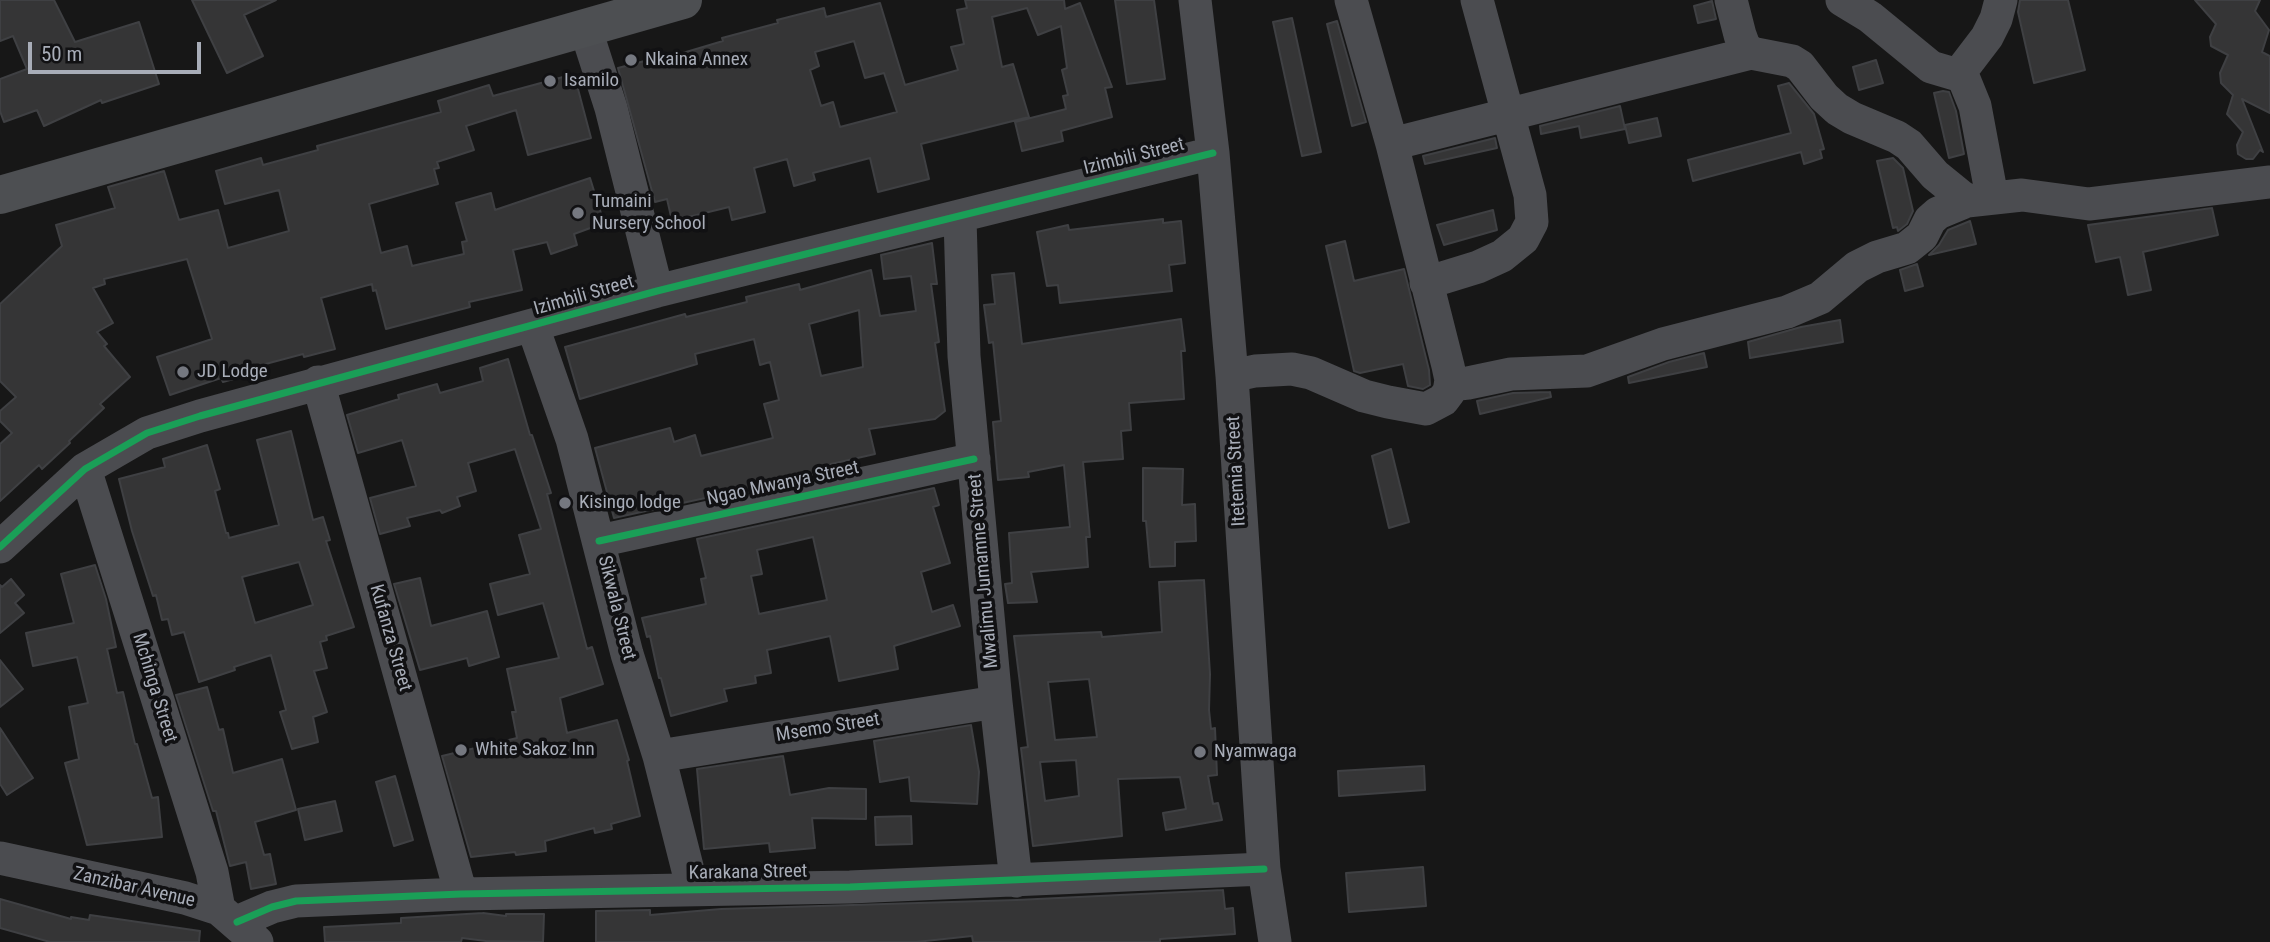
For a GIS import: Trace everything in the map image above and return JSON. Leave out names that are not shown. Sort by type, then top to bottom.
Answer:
[{"type":"main road","points":[[0,195],[594,17],[683,0]]},
{"type":"street","name":"Itetemia Street","points":[[1195,0],[1213,153],[1231,376],[1264,869],[1275,942]]},
{"type":"street","points":[[1231,376],[1255,371],[1292,369],[1311,373],[1364,396],[1426,409],[1443,400],[1449,392],[1451,380],[1392,144],[1351,0]]},
{"type":"street","points":[[1426,283],[1478,267],[1503,256],[1523,239],[1532,222],[1530,195],[1477,0]]},
{"type":"street","points":[[1731,0],[1744,46],[1751,53]]},
{"type":"street","points":[[1958,75],[1987,37],[2001,0]]},
{"type":"street","points":[[1863,6],[1931,67],[1958,75],[1969,86],[1975,106],[1980,199]]},
{"type":"street","points":[[594,17],[611,108],[657,291]]},
{"type":"street","points":[[1392,144],[1751,53],[1792,61],[1800,66],[1824,97],[1837,108],[1852,118],[1903,141],[1949,188],[1980,199]]},
{"type":"street","name":"Izimbili Street","points":[[0,547],[85,469],[147,433],[318,382],[533,327],[657,291],[960,218],[1213,153]]},
{"type":"street","points":[[1451,380],[1459,384],[1511,374],[1587,371],[1663,344],[1787,312],[1820,298],[1857,267],[1877,257],[1907,248],[1922,236],[1930,220],[1938,213],[1980,199],[2040,197],[2089,204],[2270,182]]},
{"type":"street","name":"Mwalimu Jumamne Street","points":[[960,218],[964,356],[996,702],[1016,881]]},
{"type":"street","name":"Sikwala Street","points":[[533,327],[572,439],[627,654],[659,756],[694,890]]},
{"type":"street","name":"Kufanza Street","points":[[318,382],[461,894]]},
{"type":"street","name":"Ngao Mwanya Street","points":[[599,541],[974,459]]},
{"type":"street","name":"Mchinga Street","points":[[85,469],[212,872],[238,925]]},
{"type":"street","name":"Msemo Street","points":[[659,756],[996,702]]},
{"type":"street","name":"Zanzibar Avenue","points":[[0,858],[185,898],[238,925]]},
{"type":"street","name":"Karakana Street","points":[[238,925],[272,907],[296,901],[461,894],[1016,881],[1264,869]]},
{"type":"building","points":[[0,0],[54,0],[75,42],[139,22],[159,84],[102,103],[101,100],[44,126],[37,110],[4,122],[0,111],[0,79],[27,69],[13,36],[0,41]]},
{"type":"building","points":[[192,0],[276,0],[244,15],[263,56],[227,73]]},
{"type":"building","points":[[965,0],[1064,0],[1065,9],[1080,3],[1112,87],[1105,88],[1112,117],[1061,131],[1063,141],[1022,151],[1015,122],[1066,109],[1063,96],[1068,95],[1062,70],[1067,68],[1061,26],[1038,35],[1027,8],[992,17],[1002,67],[1013,64],[1029,117],[921,144],[929,179],[878,192],[870,158],[813,173],[815,180],[794,186],[787,159],[754,168],[765,212],[732,220],[729,207],[672,221],[667,199],[655,202],[618,68],[675,53],[676,55],[723,41],[722,38],[778,23],[777,20],[824,8],[826,17],[880,3],[905,85],[958,70],[951,47],[964,44],[957,10],[967,8]],"holes":[[[854,41],[865,78],[884,73],[897,112],[840,127],[833,102],[821,106],[810,70],[819,66],[815,52]]]},
{"type":"building","points":[[1115,0],[1154,0],[1165,79],[1127,84]]},
{"type":"building","points":[[2020,0],[2068,0],[2085,70],[2034,83],[2018,12]]},
{"type":"building","points":[[2195,0],[2260,0],[2255,11],[2269,30],[2262,52],[2270,56],[2270,113],[2242,99],[2263,152],[2260,150],[2253,159],[2246,159],[2238,154],[2237,145],[2243,132],[2227,114],[2233,95],[2221,83],[2220,73],[2228,55],[2211,46],[2210,37],[2216,24]]},
{"type":"building","points":[[1712,1],[1716,19],[1698,23],[1694,6]]},
{"type":"building","points":[[1292,18],[1321,152],[1302,156],[1273,22]]},
{"type":"building","points":[[1337,21],[1366,122],[1352,126],[1327,24]]},
{"type":"building","points":[[1876,60],[1883,83],[1859,90],[1853,67]]},
{"type":"building","points":[[574,74],[591,138],[528,155],[516,110],[466,126],[474,150],[437,162],[439,168],[434,169],[438,184],[369,204],[381,253],[407,246],[412,266],[464,254],[462,242],[467,241],[456,203],[491,193],[495,210],[590,178],[604,223],[574,234],[577,245],[551,254],[547,242],[513,250],[522,290],[469,302],[470,307],[386,329],[372,284],[321,298],[335,349],[304,357],[303,354],[243,370],[244,376],[223,382],[221,378],[170,395],[157,357],[212,339],[187,259],[104,279],[105,284],[93,288],[113,323],[97,332],[107,344],[104,346],[130,377],[100,404],[104,408],[69,441],[70,443],[42,469],[39,465],[0,501],[0,444],[12,433],[0,421],[0,411],[16,397],[0,381],[0,304],[62,246],[56,225],[115,208],[108,187],[164,171],[179,220],[218,210],[228,248],[289,231],[279,190],[225,204],[216,171],[261,158],[263,165],[318,150],[317,146],[441,112],[438,101],[489,85],[493,96]]},
{"type":"building","points":[[1789,83],[1814,114],[1824,149],[1820,150],[1822,158],[1804,164],[1801,152],[1693,181],[1688,160],[1791,133],[1778,86]]},
{"type":"building","points":[[1949,92],[1956,111],[1964,154],[1949,158],[1934,93]]},
{"type":"building","points":[[1620,106],[1625,129],[1581,138],[1579,126],[1541,134],[1540,126]]},
{"type":"building","points":[[1657,118],[1661,136],[1629,143],[1625,125]]},
{"type":"building","points":[[1495,138],[1497,148],[1425,164],[1423,156]]},
{"type":"building","points":[[1893,158],[1903,168],[1913,211],[1907,224],[1898,231],[1897,227],[1893,228],[1877,161]]},
{"type":"building","points":[[2212,208],[2218,235],[2143,252],[2151,290],[2128,295],[2120,257],[2096,262],[2088,225]]},
{"type":"building","points":[[1493,210],[1497,230],[1444,245],[1437,225]]},
{"type":"building","points":[[1163,219],[1163,223],[1181,221],[1185,263],[1169,265],[1172,291],[1060,303],[1058,285],[1047,286],[1037,232],[1068,225],[1069,230]]},
{"type":"building","points":[[1970,221],[1976,244],[1929,255],[1948,230]]},
{"type":"building","points":[[1345,241],[1354,281],[1404,269],[1429,370],[1430,385],[1423,389],[1408,386],[1403,364],[1360,373],[1354,371],[1326,246]]},
{"type":"building","points":[[932,243],[937,284],[931,284],[939,342],[935,343],[945,411],[935,419],[869,429],[875,454],[831,464],[833,470],[614,518],[595,448],[670,428],[674,442],[695,435],[701,456],[773,438],[764,404],[779,400],[770,362],[760,365],[754,339],[695,354],[697,364],[580,399],[565,347],[685,314],[686,317],[747,302],[746,297],[799,284],[800,290],[871,270],[880,316],[916,311],[911,276],[884,279],[881,255]],"holes":[[[859,310],[863,367],[821,376],[809,324]]]},
{"type":"building","points":[[1917,264],[1923,286],[1905,291],[1900,270]]},
{"type":"building","points":[[1014,273],[1022,344],[1181,319],[1185,351],[1181,351],[1184,399],[1129,403],[1131,430],[1121,431],[1123,459],[1083,462],[1090,537],[1086,537],[1088,567],[1031,572],[1037,602],[1008,603],[1005,584],[1012,583],[1009,533],[1070,527],[1064,465],[1028,472],[1029,477],[998,480],[993,422],[1001,421],[993,342],[989,343],[984,305],[995,304],[992,275]]},
{"type":"building","points":[[1840,320],[1843,342],[1750,358],[1748,342],[1801,327]]},
{"type":"building","points":[[1704,353],[1707,367],[1629,383],[1628,377]]},
{"type":"building","points":[[508,359],[530,435],[551,493],[547,494],[587,649],[592,647],[603,684],[560,698],[567,733],[617,720],[629,760],[627,761],[640,816],[611,824],[612,829],[595,833],[594,828],[545,841],[546,851],[471,857],[442,756],[517,738],[512,712],[516,712],[507,669],[559,658],[543,603],[498,615],[490,584],[530,574],[519,535],[541,529],[515,449],[468,463],[476,491],[457,497],[460,506],[442,513],[440,510],[407,518],[410,526],[380,534],[370,498],[416,486],[402,440],[358,453],[347,415],[399,399],[398,395],[437,384],[440,393],[483,381],[480,368]]},
{"type":"building","points":[[1550,392],[1551,397],[1480,414],[1477,401],[1513,393]]},
{"type":"building","points":[[291,431],[313,520],[323,517],[330,540],[326,541],[354,627],[326,636],[327,640],[320,642],[327,668],[314,671],[327,712],[313,717],[318,742],[292,749],[280,712],[286,710],[271,655],[199,682],[184,632],[172,635],[168,619],[162,620],[156,595],[153,596],[132,531],[119,479],[165,467],[163,459],[207,445],[220,489],[215,491],[229,538],[279,525],[257,440]],"holes":[[[299,562],[313,605],[255,623],[242,577]]]},
{"type":"building","points":[[1391,449],[1409,522],[1389,528],[1372,456]]},
{"type":"building","points":[[1143,468],[1183,469],[1182,505],[1195,504],[1196,541],[1175,542],[1175,566],[1150,567],[1146,521],[1143,521]]},
{"type":"building","points":[[934,488],[939,505],[933,507],[950,563],[921,572],[932,612],[953,605],[960,626],[894,646],[898,669],[839,681],[830,636],[767,650],[771,673],[755,676],[756,683],[724,689],[727,701],[671,716],[650,636],[647,637],[642,618],[706,604],[701,579],[706,578],[697,539]],"holes":[[[813,537],[827,600],[759,614],[751,576],[762,574],[757,550]]]},
{"type":"building","points":[[95,565],[106,599],[116,647],[107,649],[117,693],[123,692],[135,744],[152,798],[158,797],[162,837],[87,845],[65,763],[79,759],[69,707],[88,703],[77,657],[33,666],[26,633],[74,623],[61,574]]},
{"type":"building","points":[[420,578],[431,626],[487,611],[499,657],[469,666],[467,658],[420,670],[394,584]]},
{"type":"building","points":[[11,579],[24,595],[15,603],[24,613],[0,633],[0,585],[2,587]]},
{"type":"building","points":[[1204,580],[1210,674],[1209,710],[1211,729],[1215,728],[1217,775],[1208,776],[1213,804],[1218,803],[1222,820],[1166,830],[1163,813],[1186,809],[1180,777],[1118,779],[1122,836],[1033,846],[1021,748],[1028,747],[1014,636],[1101,632],[1102,637],[1162,632],[1159,582]],"holes":[[[1089,679],[1097,737],[1055,740],[1048,682]],[[1076,760],[1079,796],[1045,801],[1040,762]]]},
{"type":"building","points":[[0,660],[23,689],[0,707]]},
{"type":"building","points":[[207,687],[219,730],[223,729],[233,773],[282,759],[296,810],[255,822],[264,855],[270,854],[276,884],[251,889],[246,862],[230,866],[216,811],[213,811],[176,695]]},
{"type":"building","points":[[971,725],[979,772],[977,804],[911,801],[909,777],[880,782],[874,741]]},
{"type":"building","points":[[0,728],[33,778],[7,795],[0,784]]},
{"type":"building","points":[[783,756],[790,795],[829,788],[866,789],[866,819],[812,818],[815,848],[770,852],[769,843],[704,849],[697,769]]},
{"type":"building","points":[[1424,766],[1425,790],[1339,796],[1338,771]]},
{"type":"building","points":[[395,776],[413,840],[394,846],[376,782]]},
{"type":"building","points":[[335,801],[342,831],[305,840],[298,809]]},
{"type":"building","points":[[911,816],[912,844],[876,845],[875,817]]},
{"type":"building","points":[[1423,867],[1426,906],[1349,912],[1346,873]]},
{"type":"building","points":[[1223,890],[1225,909],[1233,908],[1235,934],[1160,939],[1160,942],[973,942],[972,936],[916,942],[596,942],[596,911],[650,910],[650,915],[721,909],[1017,900]]},
{"type":"building","points":[[0,899],[71,919],[89,920],[90,915],[200,931],[199,942],[50,942],[0,928]]},
{"type":"building","points":[[483,913],[506,916],[544,914],[543,942],[462,938],[461,942],[325,942],[324,927],[401,923],[401,918]]},
{"type":"cycle path","points":[[0,547],[85,469],[147,433],[200,416],[657,291],[1213,153]]},
{"type":"cycle path","points":[[599,541],[974,459]]},
{"type":"cycle path","points":[[237,922],[272,907],[296,901],[461,894],[850,887],[1264,869]]},
{"type":"place","name":"Nkaina Annex","points":[[631,60]]},
{"type":"place","name":"Isamilo","points":[[550,81]]},
{"type":"place","name":"Tumaini Nursery School","points":[[578,213]]},
{"type":"place","name":"JD Lodge","points":[[183,372]]},
{"type":"place","name":"Kisingo lodge","points":[[565,503]]},
{"type":"place","name":"White Sakoz Inn","points":[[461,750]]},
{"type":"place","name":"Nyamwaga","points":[[1200,752]]}]
